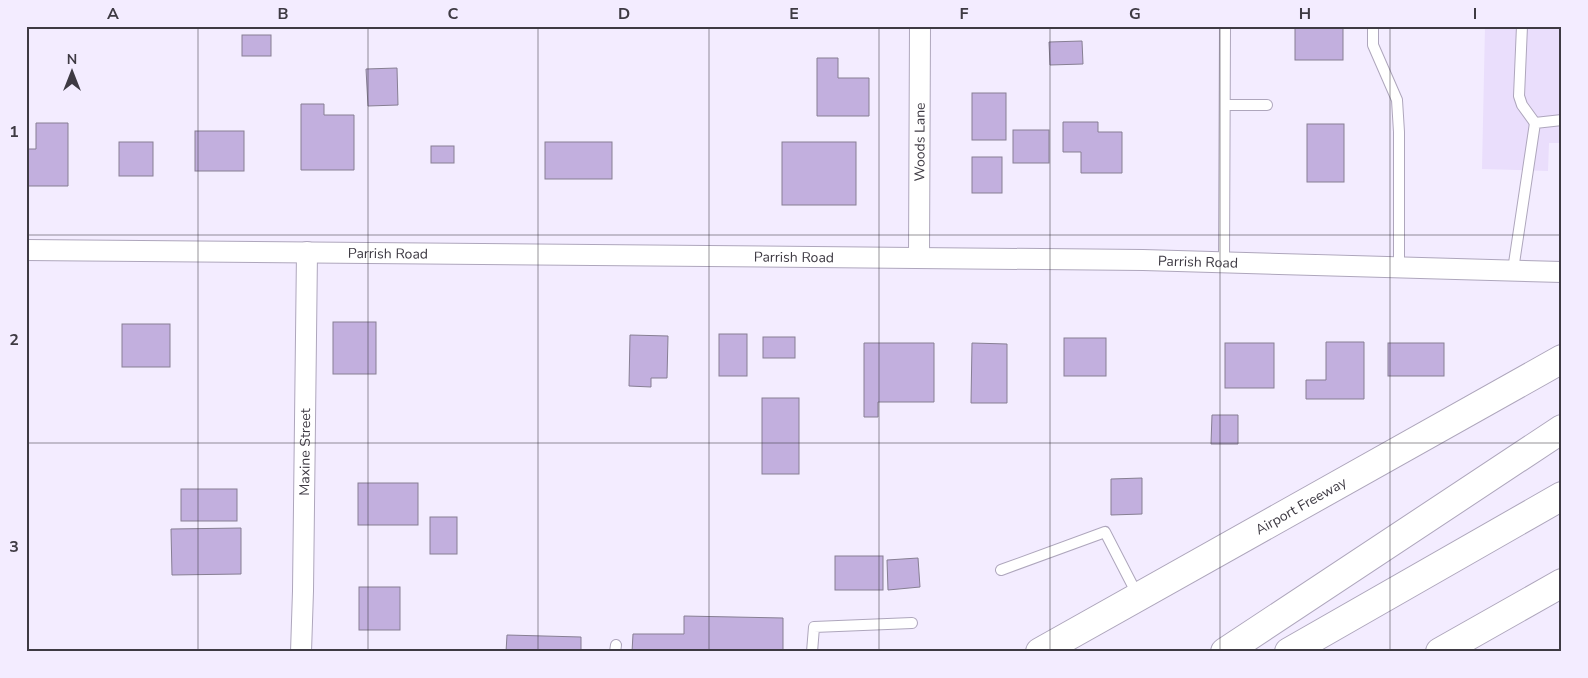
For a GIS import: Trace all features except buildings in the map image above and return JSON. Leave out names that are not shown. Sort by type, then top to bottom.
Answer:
[{"type":"main road","name":"Airport Freeway","points":[[1040,652],[1562,359]]},
{"type":"main road","points":[[1225,652],[1562,429]]},
{"type":"main road","points":[[1290,652],[1562,496]]},
{"type":"main road","points":[[1440,652],[1562,583]]},
{"type":"street","name":"Woods Lane","points":[[920,26],[920,257]]},
{"type":"street","name":"Parrish Road","points":[[26,250],[920,257],[1224,262],[1562,272]]},
{"type":"street","name":"Maxine Street","points":[[301,652],[307,252]]},
{"type":"lane","points":[[1224,262],[1225,26]]},
{"type":"lane","points":[[1373,26],[1374,44],[1397,100],[1399,132],[1399,267]]},
{"type":"lane","points":[[1512,270],[1535,123],[1522,105],[1519,96],[1522,26]]},
{"type":"lane","points":[[1225,105],[1268,105]]},
{"type":"lane","points":[[1535,123],[1562,120]]},
{"type":"lane","points":[[1001,570],[1105,532],[1138,597]]},
{"type":"lane","points":[[812,652],[814,626],[912,623]]},
{"type":"shaded area","points":[[1485,26],[1562,26],[1562,143],[1549,143],[1548,171],[1482,169]]}]
